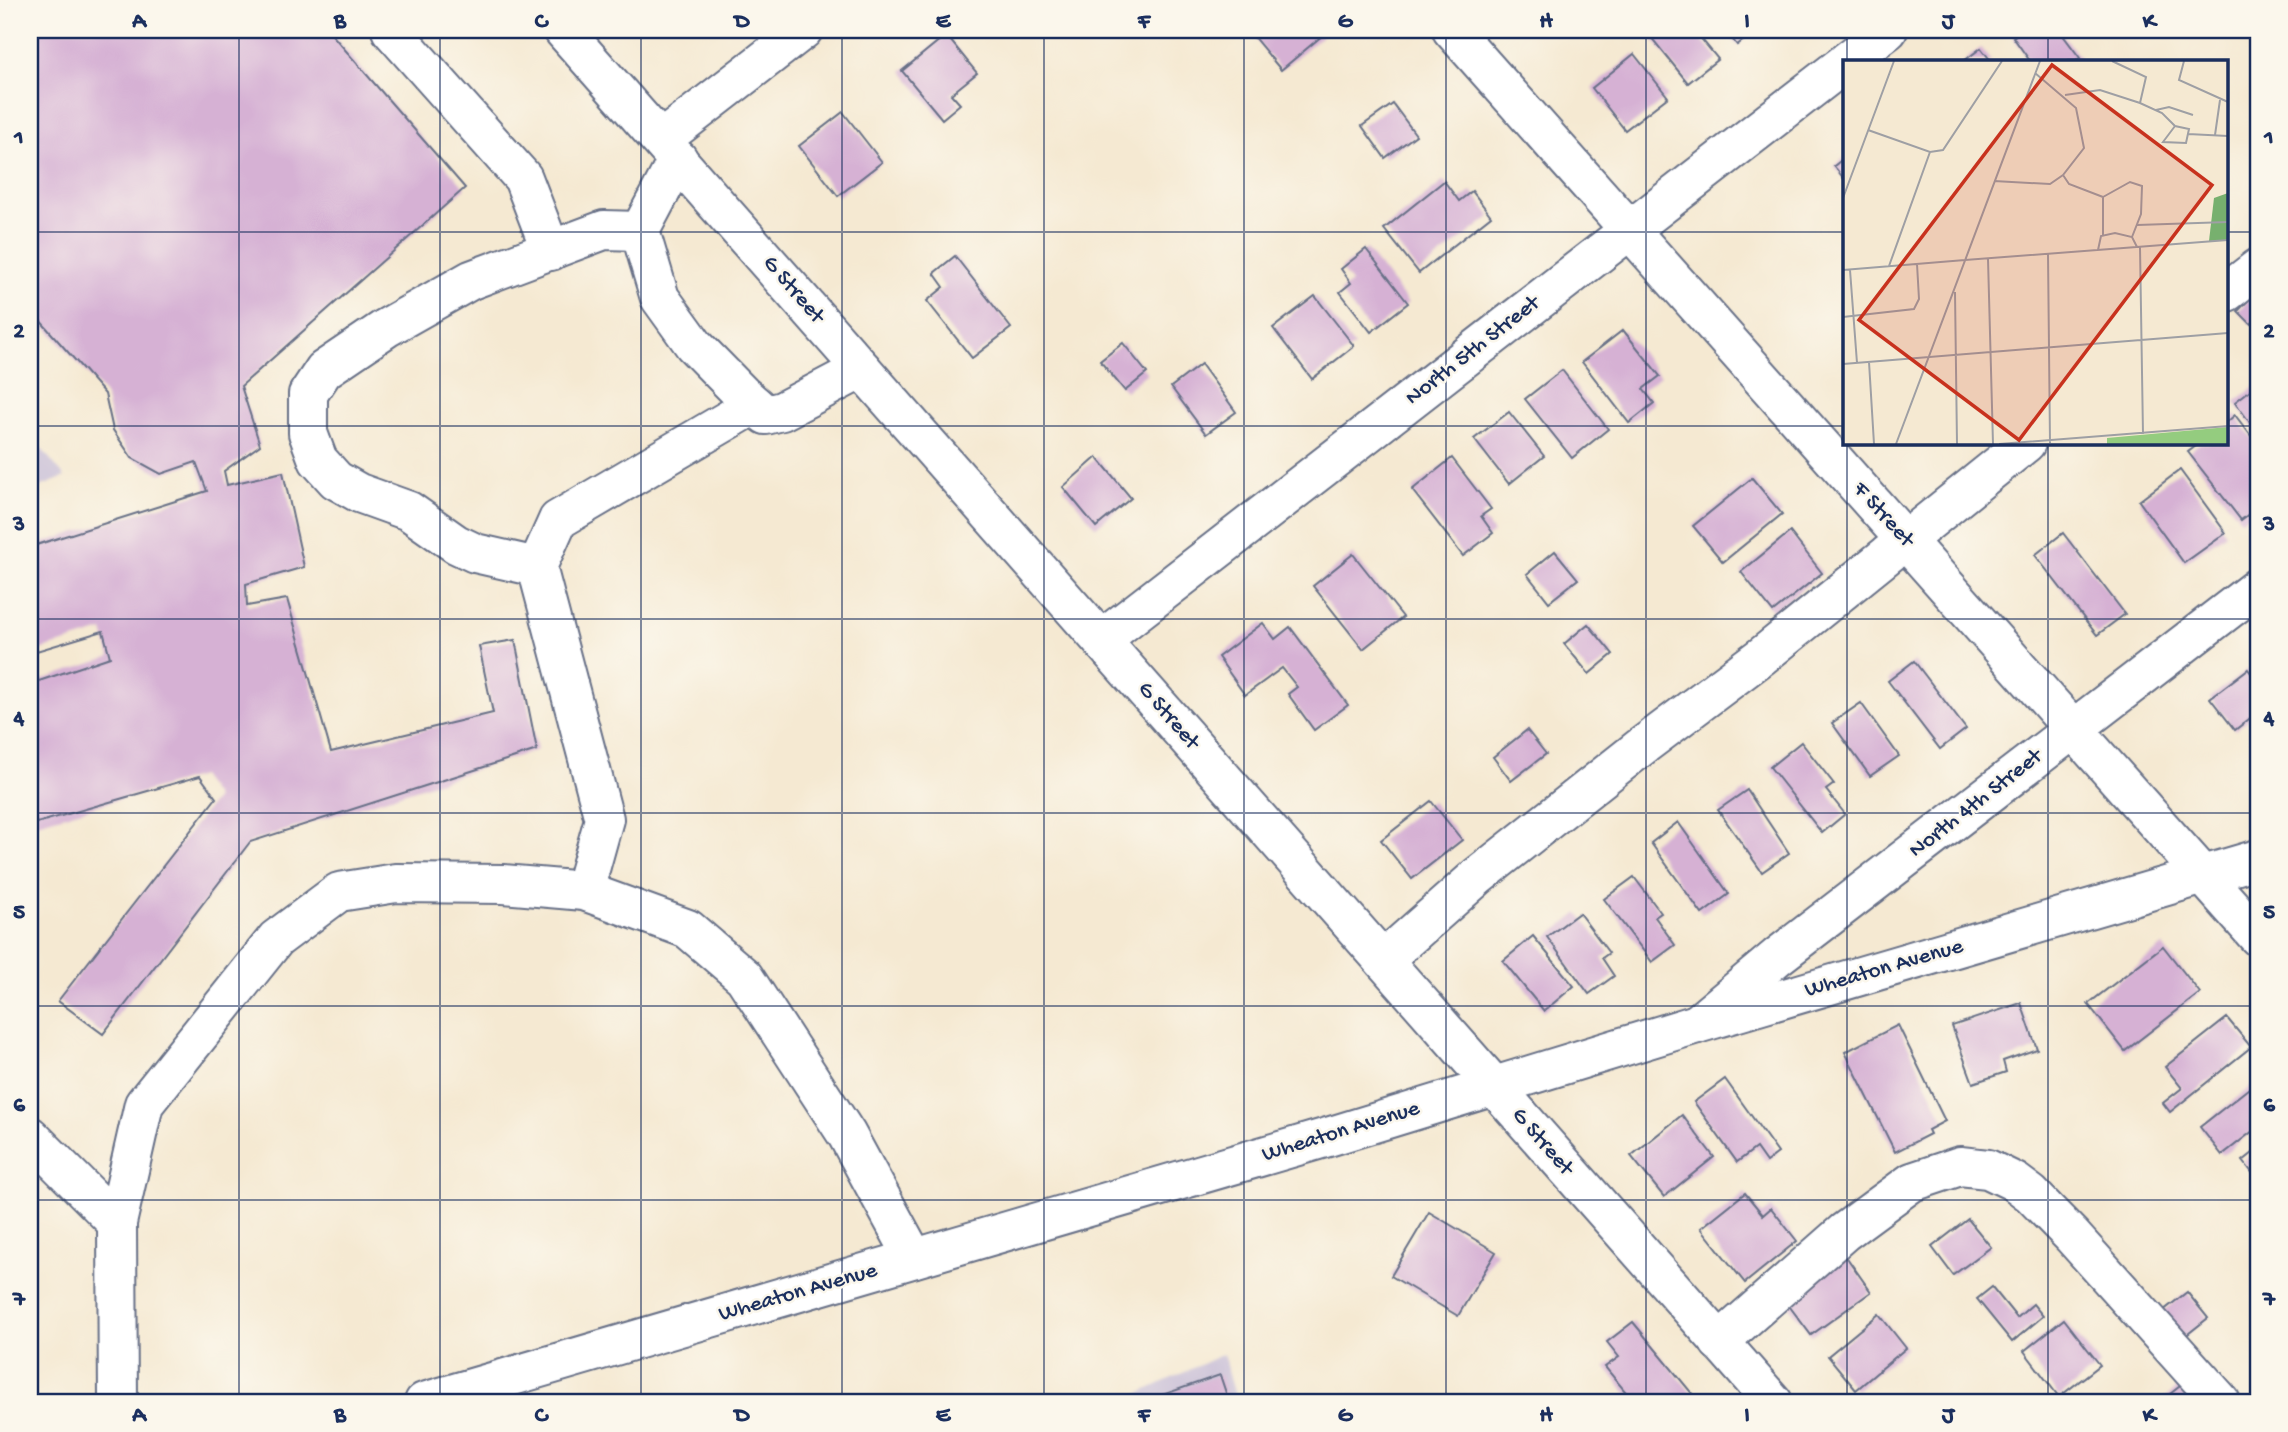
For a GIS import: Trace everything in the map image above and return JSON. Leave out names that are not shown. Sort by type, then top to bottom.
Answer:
[{"type":"street","points":[[391,30],[523,178],[551,251]]},
{"type":"street","name":"G Street","points":[[563,30],[1773,1402]]},
{"type":"street","points":[[803,30],[669,149],[640,231],[660,298],[694,345],[766,415],[782,411],[862,369]]},
{"type":"street","name":"F Street","points":[[1452,30],[2258,937]]},
{"type":"street","name":"North 5th Street","points":[[1849,60],[1888,30]]},
{"type":"street","name":"North 5th Street","points":[[1101,640],[1843,64]]},
{"type":"street","points":[[537,567],[475,553],[456,544],[409,511],[359,493],[336,480],[318,460],[308,433],[308,394],[324,370],[422,306],[471,280],[604,230],[640,231]]},
{"type":"street","points":[[2228,291],[2258,268]]},
{"type":"street","points":[[584,891],[604,820],[537,567],[558,520],[754,405]]},
{"type":"street","points":[[1383,960],[1478,876],[1906,541],[2025,444]]},
{"type":"street","name":"North 4th Street","points":[[1697,1024],[1776,957],[2258,587]]},
{"type":"street","name":"Wheaton Avenue","points":[[424,1402],[2258,859]]},
{"type":"street","points":[[118,1402],[117,1223],[144,1104],[276,939],[339,892],[396,883],[503,884],[584,891],[688,929],[744,977],[846,1135],[914,1258]]},
{"type":"street","points":[[30,1136],[117,1223]]},
{"type":"street","points":[[1719,1342],[1844,1232],[1912,1182],[1960,1166],[1988,1169],[2032,1194],[2221,1402]]},
{"type":"shaded area","points":[[30,435],[65,477],[30,491]]},
{"type":"shaded area","points":[[1223,1354],[1237,1402],[1121,1402]]},
{"type":"building","points":[[34,30],[328,30],[465,188],[241,386],[260,445],[224,471],[227,485],[283,472],[304,567],[246,584],[247,606],[287,599],[331,752],[493,713],[479,646],[515,640],[537,750],[250,842],[103,1034],[58,1001],[216,798],[200,776],[30,825],[30,684],[110,657],[103,631],[30,653],[30,547],[207,491],[196,462],[161,474],[132,458],[113,430],[105,394],[30,309],[30,33]]},
{"type":"building","points":[[1258,30],[1329,30],[1281,70],[1252,35]]},
{"type":"building","points":[[1658,30],[1694,30],[1718,59],[1688,83],[1650,36]]},
{"type":"building","points":[[1725,30],[1757,30],[1737,45]]},
{"type":"building","points":[[2023,30],[2059,30],[2080,58],[2029,60],[2013,37]]},
{"type":"building","points":[[946,35],[977,73],[951,94],[960,104],[942,119],[902,71]]},
{"type":"building","points":[[1981,48],[1990,60],[1965,60]]},
{"type":"building","points":[[1634,54],[1668,97],[1625,130],[1592,88]]},
{"type":"building","points":[[1393,104],[1416,135],[1385,158],[1362,126]]},
{"type":"building","points":[[843,112],[882,162],[838,196],[799,146]]},
{"type":"building","points":[[1843,159],[1843,177],[1834,166]]},
{"type":"building","points":[[1444,181],[1459,201],[1472,191],[1491,216],[1419,273],[1384,229]]},
{"type":"building","points":[[1366,249],[1408,303],[1371,332],[1340,292],[1351,283],[1341,269]]},
{"type":"building","points":[[955,256],[1011,328],[972,358],[927,301],[944,287],[934,273]]},
{"type":"building","points":[[2258,290],[2258,317],[2251,324],[2238,311]]},
{"type":"building","points":[[1315,296],[1354,346],[1312,379],[1273,328]]},
{"type":"building","points":[[1623,330],[1660,376],[1643,389],[1654,403],[1629,423],[1582,362]]},
{"type":"building","points":[[1123,343],[1147,373],[1125,391],[1100,361]]},
{"type":"building","points":[[1201,364],[1236,412],[1206,434],[1171,387]]},
{"type":"building","points":[[1562,370],[1608,429],[1572,458],[1525,399]]},
{"type":"building","points":[[2258,384],[2258,434],[2235,402]]},
{"type":"building","points":[[1509,412],[1544,456],[1509,484],[1474,439]]},
{"type":"building","points":[[2235,415],[2258,445],[2258,507],[2241,520],[2188,452],[2199,444],[2228,444],[2228,421]]},
{"type":"building","points":[[1097,457],[1131,498],[1096,527],[1063,487]]},
{"type":"building","points":[[1452,458],[1491,509],[1481,516],[1493,533],[1463,556],[1412,490]]},
{"type":"building","points":[[2180,470],[2226,533],[2184,563],[2139,501]]},
{"type":"building","points":[[1752,478],[1782,514],[1723,562],[1693,526]]},
{"type":"building","points":[[1790,532],[1822,573],[1773,612],[1741,572]]},
{"type":"building","points":[[2063,533],[2125,614],[2097,635],[2035,555]]},
{"type":"building","points":[[1555,551],[1578,579],[1549,602],[1527,574]]},
{"type":"building","points":[[1353,554],[1403,617],[1363,649],[1313,586]]},
{"type":"building","points":[[1263,623],[1275,639],[1290,627],[1348,705],[1314,730],[1288,694],[1297,687],[1282,668],[1245,695],[1218,657]]},
{"type":"building","points":[[1588,624],[1613,654],[1589,674],[1564,644]]},
{"type":"building","points":[[1914,661],[1966,729],[1940,749],[1888,681]]},
{"type":"building","points":[[2248,669],[2258,682],[2258,712],[2235,730],[2210,698]]},
{"type":"building","points":[[1861,703],[1899,756],[1870,776],[1832,723]]},
{"type":"building","points":[[1527,730],[1546,754],[1511,781],[1493,757]]},
{"type":"building","points":[[1801,742],[1834,784],[1826,790],[1845,814],[1822,833],[1770,767]]},
{"type":"building","points":[[1747,790],[1789,853],[1762,872],[1718,810]]},
{"type":"building","points":[[1431,801],[1462,840],[1412,879],[1381,840]]},
{"type":"building","points":[[1678,822],[1729,894],[1702,914],[1651,843]]},
{"type":"building","points":[[1634,877],[1661,913],[1655,917],[1675,945],[1652,962],[1604,899]]},
{"type":"building","points":[[1579,913],[1609,953],[1602,958],[1614,976],[1589,994],[1547,937]]},
{"type":"building","points":[[1533,936],[1574,986],[1544,1011],[1503,961]]},
{"type":"building","points":[[2163,946],[2200,993],[2125,1051],[2088,1004]]},
{"type":"building","points":[[2021,1003],[2037,1049],[2003,1061],[2006,1072],[1973,1083],[1952,1026]]},
{"type":"building","points":[[2227,1018],[2251,1047],[2170,1112],[2163,1103],[2182,1088],[2165,1067]]},
{"type":"building","points":[[1898,1025],[1945,1121],[1928,1130],[1930,1134],[1895,1152],[1845,1052]]},
{"type":"building","points":[[1725,1079],[1778,1153],[1766,1162],[1756,1148],[1737,1162],[1694,1102]]},
{"type":"building","points":[[2258,1081],[2258,1127],[2222,1155],[2200,1127]]},
{"type":"building","points":[[1682,1115],[1714,1157],[1664,1197],[1631,1156]]},
{"type":"building","points":[[2258,1149],[2258,1180],[2243,1161]]},
{"type":"building","points":[[1745,1193],[1763,1215],[1771,1208],[1797,1241],[1745,1283],[1701,1228]]},
{"type":"building","points":[[1429,1212],[1496,1252],[1458,1316],[1391,1276]]},
{"type":"building","points":[[1968,1219],[1991,1247],[1953,1275],[1932,1247]]},
{"type":"building","points":[[1845,1255],[1871,1292],[1811,1335],[1784,1299]]},
{"type":"building","points":[[1992,1287],[2017,1318],[2033,1304],[2043,1316],[2012,1342],[1977,1299]]},
{"type":"building","points":[[2187,1292],[2208,1318],[2179,1341],[2158,1315]]},
{"type":"building","points":[[1879,1314],[1906,1348],[1856,1390],[1828,1356]]},
{"type":"building","points":[[2064,1319],[2100,1365],[2059,1397],[2024,1351]]},
{"type":"building","points":[[1633,1322],[1699,1402],[1634,1402],[1605,1367],[1619,1357],[1607,1342]]},
{"type":"building","points":[[1220,1375],[1229,1402],[1165,1402],[1162,1395]]},
{"type":"building","points":[[2189,1379],[2208,1402],[2160,1402]]}]
